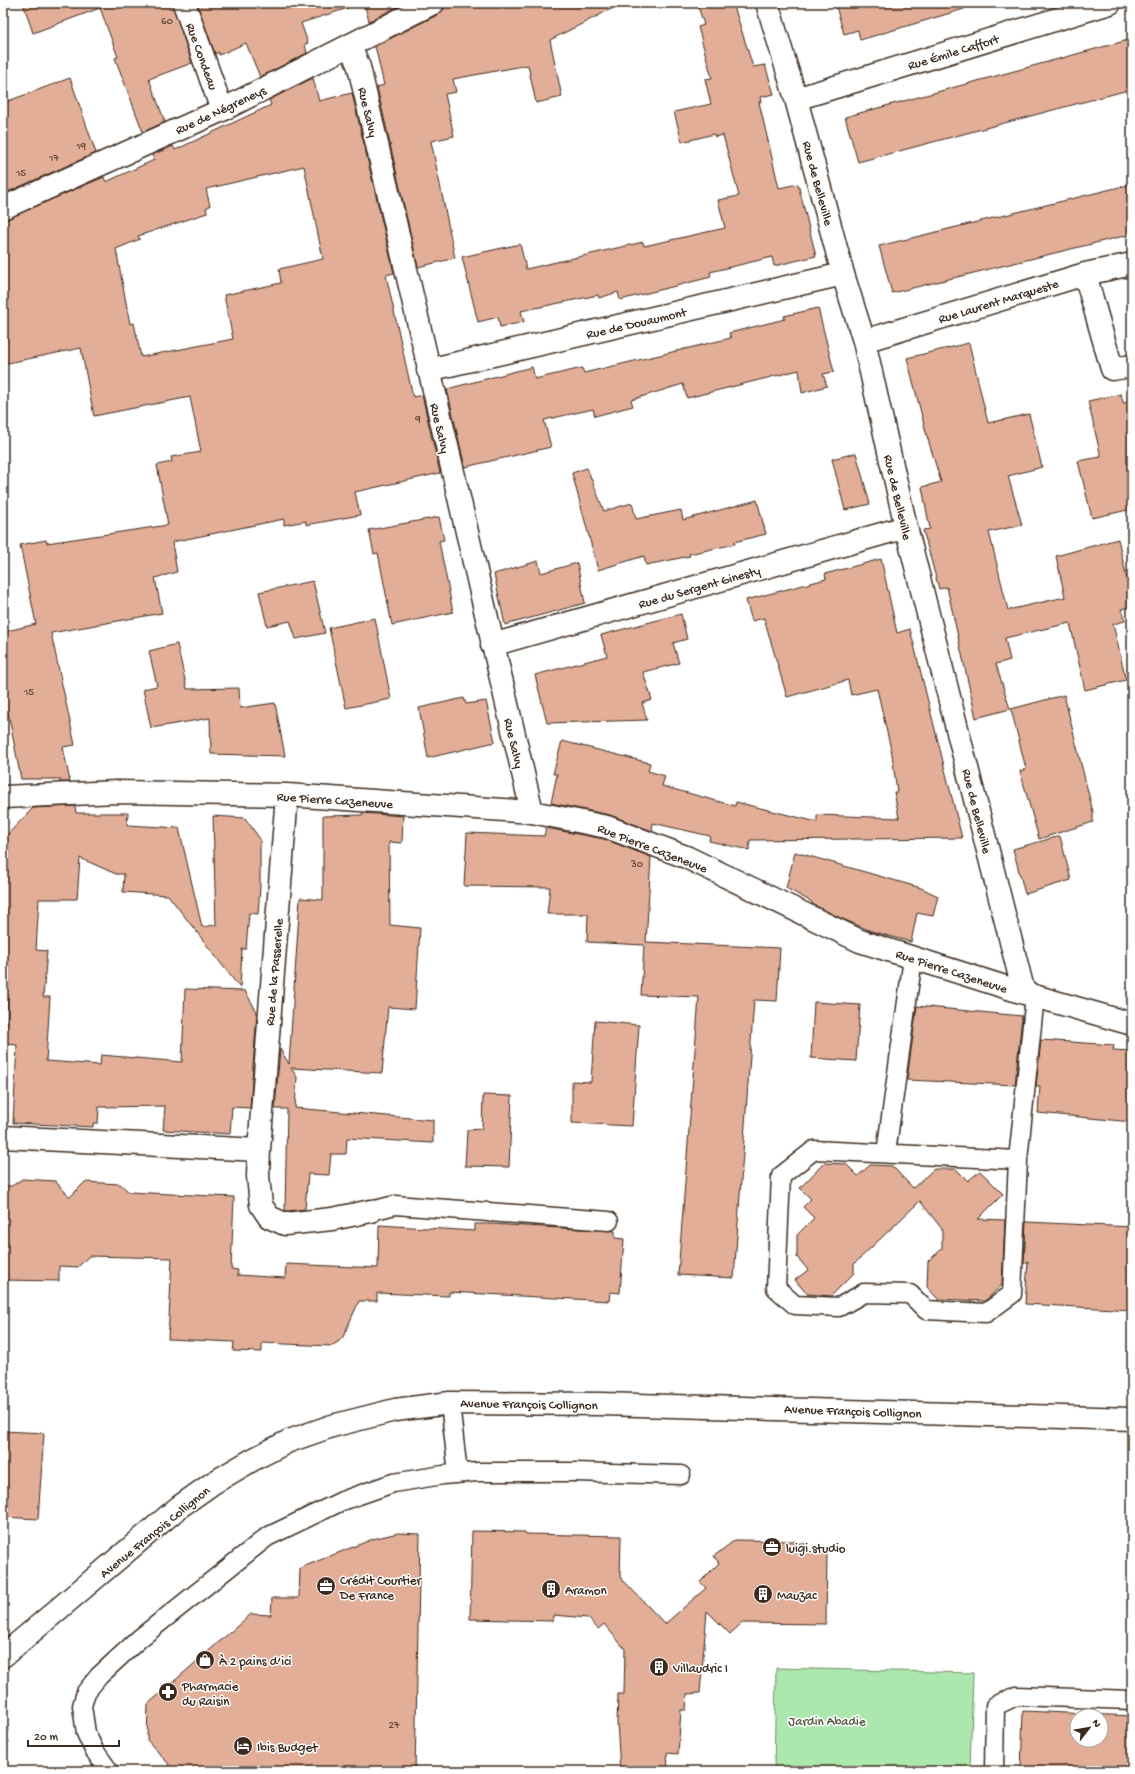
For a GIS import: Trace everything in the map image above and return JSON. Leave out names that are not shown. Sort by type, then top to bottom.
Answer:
[{"type":"street","name":"Rue Condeau","points":[[184,3],[222,110]]},
{"type":"street","name":"Rue de Négreneys","points":[[3,208],[222,110],[433,3]]},
{"type":"street","name":"Rue de Belleville","points":[[767,3],[796,99],[843,274],[864,340],[906,527],[1030,994]]},
{"type":"street","name":"Rue Émile Caffort","points":[[796,99],[1110,3]]},
{"type":"street","name":"Rue Salvy","points":[[350,44],[359,67],[428,370],[532,812]]},
{"type":"street","name":"Rue Laurent Marqueste","points":[[864,340],[1085,274],[1132,264]]},
{"type":"street","name":"Rue de Douaumont","points":[[428,370],[843,274]]},
{"type":"street","points":[[1085,274],[1112,369],[1132,366]]},
{"type":"street","name":"Rue du Sergent Ginesty","points":[[492,645],[906,527]]},
{"type":"street","name":"Rue Pierre Cazeneuve","points":[[3,797],[117,792],[287,795],[532,812],[614,830],[686,857],[860,941],[1132,1024]]},
{"type":"street","name":"Rue de la Passerelle","points":[[287,795],[259,1150],[258,1176],[261,1205],[269,1217],[285,1224],[332,1219],[371,1211]]},
{"type":"street","points":[[3,1137],[259,1150]]},
{"type":"street","name":"Avenue François Collignon","points":[[3,1656],[179,1507],[213,1483],[252,1460],[289,1441],[332,1426],[395,1410],[450,1403],[735,1407],[1132,1418]]},
{"type":"lane","points":[[886,1153],[913,958]]},
{"type":"lane","points":[[1018,1160],[814,1150],[782,1176],[776,1288],[795,1305],[839,1307],[864,1293],[910,1294],[926,1310],[986,1313],[1012,1294],[1018,1160],[1030,994]]},
{"type":"lane","points":[[371,1211],[395,1205],[609,1222]]},
{"type":"lane","points":[[450,1403],[458,1474]]},
{"type":"lane","points":[[109,1771],[94,1750],[86,1733],[82,1706],[86,1692],[99,1676],[139,1639],[267,1537],[342,1501],[393,1483],[477,1472],[574,1472],[681,1475]]},
{"type":"lane","points":[[994,1771],[995,1706],[1016,1696],[1132,1700]]},
{"type":"green space","name":"Jardin Abadie","points":[[776,1668],[973,1673],[970,1771],[774,1771]]},
{"type":"building","points":[[23,3],[172,3],[192,63],[149,79],[165,122],[143,132],[115,58],[118,57],[100,8],[33,33]]},
{"type":"building","points":[[197,3],[348,3],[348,8],[301,23],[308,43],[305,44],[307,53],[260,77],[246,43],[219,55],[219,52],[215,54]]},
{"type":"building","points":[[364,3],[405,3],[369,21]]},
{"type":"building","points":[[445,3],[623,3],[550,40],[562,97],[536,103],[528,65],[453,79],[456,92],[445,94],[454,136],[431,141],[455,258],[418,267],[377,87],[384,85],[375,46],[439,14],[444,9]]},
{"type":"building","points":[[697,3],[733,3],[753,67],[765,65],[774,94],[760,97],[761,102],[759,102],[779,188],[798,184],[816,256],[774,266],[772,257],[710,272],[711,277],[620,300],[618,292],[599,298],[598,295],[521,311],[524,322],[500,327],[498,317],[478,322],[462,257],[520,244],[526,269],[643,242],[644,246],[725,228],[718,200],[739,196],[723,135],[715,137],[714,134],[682,142],[674,112],[711,104],[705,79],[712,78],[698,27],[704,25]]},
{"type":"building","points":[[835,3],[963,3],[964,9],[860,40],[858,30],[844,34]]},
{"type":"building","points":[[1132,39],[1132,89],[858,162],[845,117]]},
{"type":"building","points":[[70,78],[96,153],[3,194],[3,103]]},
{"type":"building","points":[[313,78],[319,101],[352,93],[394,273],[386,275],[413,397],[422,395],[440,473],[355,492],[360,515],[306,525],[306,521],[284,525],[284,519],[172,542],[177,572],[155,578],[162,613],[51,633],[75,745],[63,747],[70,782],[59,782],[62,779],[21,779],[8,712],[3,713],[3,632],[36,624],[20,545],[46,540],[47,543],[168,525],[157,465],[172,462],[171,457],[201,452],[190,397],[94,416],[81,348],[3,364],[3,220],[104,177],[106,182],[154,160],[152,155],[173,146],[175,150],[271,105],[269,100]],"holes":[[[304,166],[323,259],[279,269],[281,283],[224,295],[233,339],[141,357],[134,323],[130,324],[116,249],[140,239],[138,236],[207,213],[206,208],[210,206],[206,189]]]},
{"type":"building","points":[[1132,184],[1132,234],[892,293],[879,246]]},
{"type":"building","points":[[818,308],[834,372],[823,374],[827,386],[802,393],[799,370],[687,398],[683,384],[631,400],[633,406],[595,416],[593,409],[544,420],[551,447],[465,467],[447,389],[532,367],[535,379],[582,368],[584,373],[731,338],[729,333],[785,319],[784,316]]},
{"type":"building","points":[[969,343],[988,423],[1029,414],[1042,467],[1008,476],[1022,525],[989,532],[1008,610],[1065,597],[1056,556],[1118,539],[1132,602],[1132,607],[1121,609],[1125,621],[1113,624],[1126,680],[1085,690],[1070,623],[1005,638],[1010,660],[996,664],[1010,709],[976,718],[947,587],[939,589],[923,530],[930,529],[922,487],[941,482],[927,436],[907,358]]},
{"type":"building","points":[[1121,394],[1123,403],[1132,401],[1132,509],[1092,518],[1078,461],[1101,457],[1088,401]]},
{"type":"building","points":[[856,453],[870,504],[845,510],[832,459]]},
{"type":"building","points":[[587,468],[604,511],[632,503],[636,519],[681,510],[683,520],[757,500],[766,534],[734,542],[735,544],[689,554],[690,556],[646,565],[644,556],[598,570],[572,473]]},
{"type":"building","points":[[439,517],[444,540],[439,541],[453,612],[392,625],[378,553],[374,554],[369,530]]},
{"type":"building","points":[[881,559],[897,633],[910,629],[962,838],[750,840],[749,850],[709,841],[710,836],[653,823],[652,831],[610,815],[551,803],[557,774],[553,774],[562,741],[650,763],[648,771],[665,776],[662,786],[735,806],[736,802],[817,822],[817,815],[899,818],[894,792],[897,792],[892,754],[877,689],[851,695],[848,680],[787,697],[764,618],[752,621],[746,600],[826,579],[825,574]]},
{"type":"building","points":[[538,561],[541,573],[577,563],[585,603],[505,625],[494,574]]},
{"type":"building","points":[[313,581],[325,633],[296,639],[290,621],[267,626],[259,592]]},
{"type":"building","points":[[681,614],[687,639],[673,643],[679,663],[643,672],[652,700],[642,703],[647,720],[547,723],[535,675],[607,656],[601,635]]},
{"type":"building","points":[[375,618],[391,699],[346,708],[329,628]]},
{"type":"building","points":[[177,644],[187,689],[239,688],[240,708],[275,703],[285,756],[211,754],[210,718],[151,728],[143,689],[157,686],[149,651]]},
{"type":"building","points":[[1064,695],[1093,812],[1093,822],[1039,839],[1020,771],[1026,769],[1011,709]]},
{"type":"building","points":[[464,698],[466,704],[486,701],[495,742],[428,758],[419,708]]},
{"type":"building","points":[[75,806],[76,813],[128,813],[127,825],[179,828],[202,927],[216,925],[213,816],[245,818],[260,839],[260,887],[258,914],[249,913],[246,949],[242,949],[240,988],[168,895],[123,892],[124,874],[116,874],[80,858],[77,899],[39,899],[36,950],[47,951],[43,997],[50,997],[46,1061],[100,1065],[101,1055],[182,1062],[185,989],[245,991],[257,1012],[250,1108],[232,1107],[230,1134],[163,1130],[165,1106],[99,1107],[98,1123],[93,1123],[93,1127],[13,1123],[17,1045],[6,1044],[8,995],[3,995],[3,881],[6,836],[33,808]]},
{"type":"building","points":[[362,813],[403,816],[402,843],[389,842],[390,925],[420,928],[415,1009],[388,1007],[382,1073],[291,1068],[297,1077],[295,1108],[433,1120],[433,1143],[347,1138],[346,1154],[331,1154],[329,1175],[308,1174],[305,1209],[287,1211],[285,1210],[287,1109],[275,1109],[280,1049],[289,1064],[300,898],[323,900],[323,816],[363,815]]},
{"type":"building","points":[[546,828],[604,839],[651,857],[646,942],[780,948],[777,1001],[754,1000],[734,1278],[678,1275],[699,997],[641,995],[644,945],[587,942],[588,914],[547,914],[550,887],[464,886],[467,833],[544,836]]},
{"type":"building","points":[[1060,836],[1071,880],[1025,894],[1013,849]]},
{"type":"building","points":[[795,852],[921,888],[938,896],[933,916],[917,913],[911,942],[871,931],[845,920],[812,904],[812,902],[786,888]]},
{"type":"building","points":[[814,1002],[860,1005],[856,1061],[811,1058]]},
{"type":"building","points":[[917,1006],[1022,1016],[1015,1085],[907,1080]]},
{"type":"building","points":[[595,1021],[639,1025],[632,1126],[572,1123],[572,1081],[591,1082]]},
{"type":"building","points":[[1041,1040],[1114,1045],[1113,1050],[1132,1051],[1130,1092],[1132,1092],[1132,1122],[1038,1113],[1040,1086],[1036,1086]]},
{"type":"building","points":[[483,1095],[512,1096],[509,1167],[465,1166],[467,1130],[482,1129]]},
{"type":"building","points":[[824,1163],[846,1164],[858,1176],[870,1165],[892,1166],[913,1188],[934,1169],[956,1169],[968,1181],[980,1171],[1003,1194],[978,1219],[1005,1220],[1002,1285],[985,1301],[938,1299],[927,1287],[928,1261],[942,1249],[942,1229],[920,1201],[854,1264],[854,1273],[831,1296],[807,1294],[795,1280],[808,1270],[797,1257],[797,1235],[814,1218],[803,1207],[811,1199],[800,1188]]},
{"type":"building","points":[[22,1179],[55,1181],[70,1197],[85,1182],[120,1184],[129,1192],[234,1197],[231,1269],[238,1270],[237,1275],[285,1278],[286,1264],[378,1268],[379,1225],[475,1231],[475,1224],[490,1224],[615,1231],[615,1238],[624,1239],[620,1293],[610,1292],[609,1301],[449,1292],[449,1296],[377,1293],[377,1301],[359,1301],[343,1337],[331,1346],[262,1343],[262,1352],[233,1351],[234,1342],[168,1339],[172,1258],[89,1256],[78,1267],[59,1266],[59,1281],[3,1280],[3,1186],[12,1186]]},
{"type":"building","points":[[1026,1222],[1132,1227],[1132,1310],[1025,1304],[1028,1261],[1024,1264]]},
{"type":"building","points":[[3,1431],[44,1433],[38,1519],[3,1517]]},
{"type":"building","points":[[472,1531],[621,1536],[620,1577],[665,1624],[706,1588],[700,1582],[719,1563],[714,1556],[735,1540],[794,1541],[795,1544],[807,1544],[807,1552],[827,1553],[826,1624],[742,1623],[730,1634],[707,1611],[700,1693],[687,1694],[686,1710],[681,1710],[678,1754],[667,1753],[668,1771],[620,1771],[617,1722],[618,1694],[624,1694],[625,1649],[604,1624],[598,1629],[588,1618],[553,1615],[553,1621],[470,1619]]},
{"type":"building","points":[[398,1533],[420,1534],[415,1771],[175,1771],[147,1740],[148,1704],[251,1614],[271,1615],[272,1598],[299,1598],[300,1568],[373,1539]]},
{"type":"building","points":[[1023,1711],[1069,1713],[1069,1748],[1109,1748],[1109,1715],[1132,1716],[1132,1771],[1021,1771]]},
{"type":"place","name":"luigi.studio","points":[[772,1547]]},
{"type":"place","name":"Crédit Courtier De France","points":[[326,1586]]},
{"type":"place","name":"Aramon","points":[[551,1589]]},
{"type":"place","name":"Mauzac","points":[[763,1594]]},
{"type":"place","name":"À 2 pains d’ici","points":[[205,1660]]},
{"type":"place","name":"Villaudric I","points":[[659,1667]]},
{"type":"place","name":"Pharmacie du Raisin","points":[[168,1692]]},
{"type":"place","name":"Ibis Budget","points":[[243,1746]]}]
